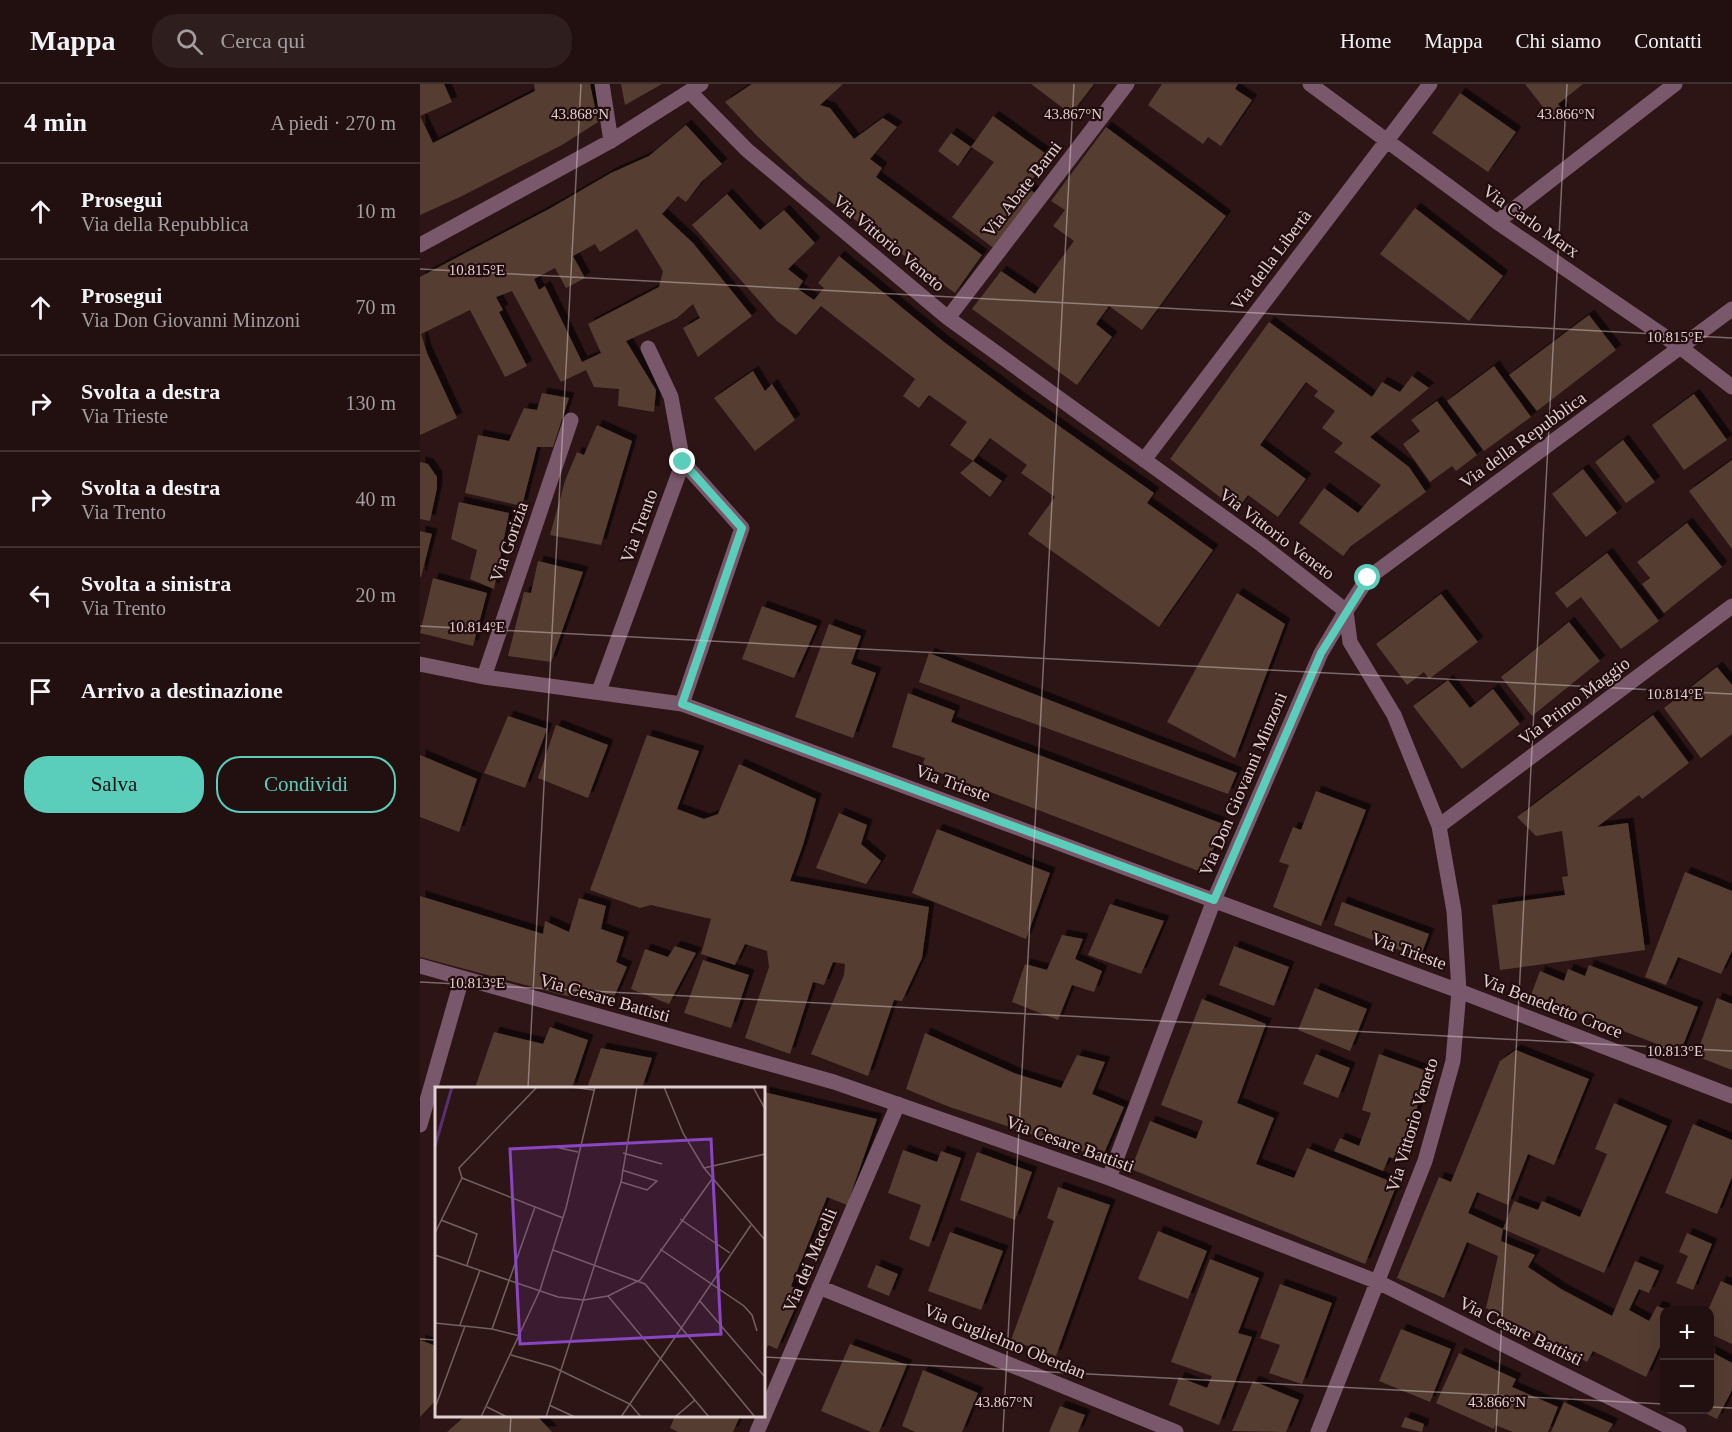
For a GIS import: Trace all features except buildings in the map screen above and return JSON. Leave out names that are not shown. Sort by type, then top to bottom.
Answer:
[{"type":"street","points":[[602,84],[611,141]]},
{"type":"street","name":"Via Abate Barni","points":[[948,318],[1127,84]]},
{"type":"street","name":"Via Carlo Marx","points":[[1310,84],[1497,222],[1680,347],[1732,387]]},
{"type":"street","name":"Via della Libertà","points":[[1144,460],[1430,84]]},
{"type":"street","points":[[1497,222],[1675,84]]},
{"type":"street","points":[[420,245],[611,141],[696,88]]},
{"type":"street","name":"Via Vittorio Veneto","points":[[696,88],[747,150],[948,318],[1262,545],[1346,611],[1350,642],[1394,715],[1439,826],[1454,911],[1459,991],[1453,1061],[1425,1161],[1318,1432]]},
{"type":"street","name":"Via della Repubblica","points":[[1346,611],[1368,578],[1732,309]]},
{"type":"street","points":[[648,348],[671,397],[683,462],[742,528],[682,704]]},
{"type":"street","name":"Via Gorizia","points":[[484,677],[571,420]]},
{"type":"street","name":"Via Trento","points":[[599,691],[683,462]]},
{"type":"street","name":"Via Primo Maggio","points":[[1439,826],[1732,606]]},
{"type":"street","name":"Via Don Giovanni Minzoni","points":[[1108,1178],[1214,900],[1321,653],[1346,611]]},
{"type":"street","name":"Via Trieste","points":[[420,664],[484,677],[682,704],[1459,991]]},
{"type":"street","name":"Via Cesare Battisti","points":[[420,966],[834,1082],[1108,1178],[1378,1282],[1677,1432]]},
{"type":"street","points":[[420,1125],[462,978]]},
{"type":"street","name":"Via Benedetto Croce","points":[[1459,991],[1732,1096]]},
{"type":"street","name":"Via dei Macelli","points":[[765,1413],[898,1104]]},
{"type":"street","name":"Via Guglielmo Oberdan","points":[[819,1287],[1176,1432]]},
{"type":"street","name":"Via dei Macelli","points":[[757,1432],[763,1417]]},
{"type":"route","points":[[683,462],[742,528],[682,704],[1214,900],[1321,653],[1368,578]]}]
